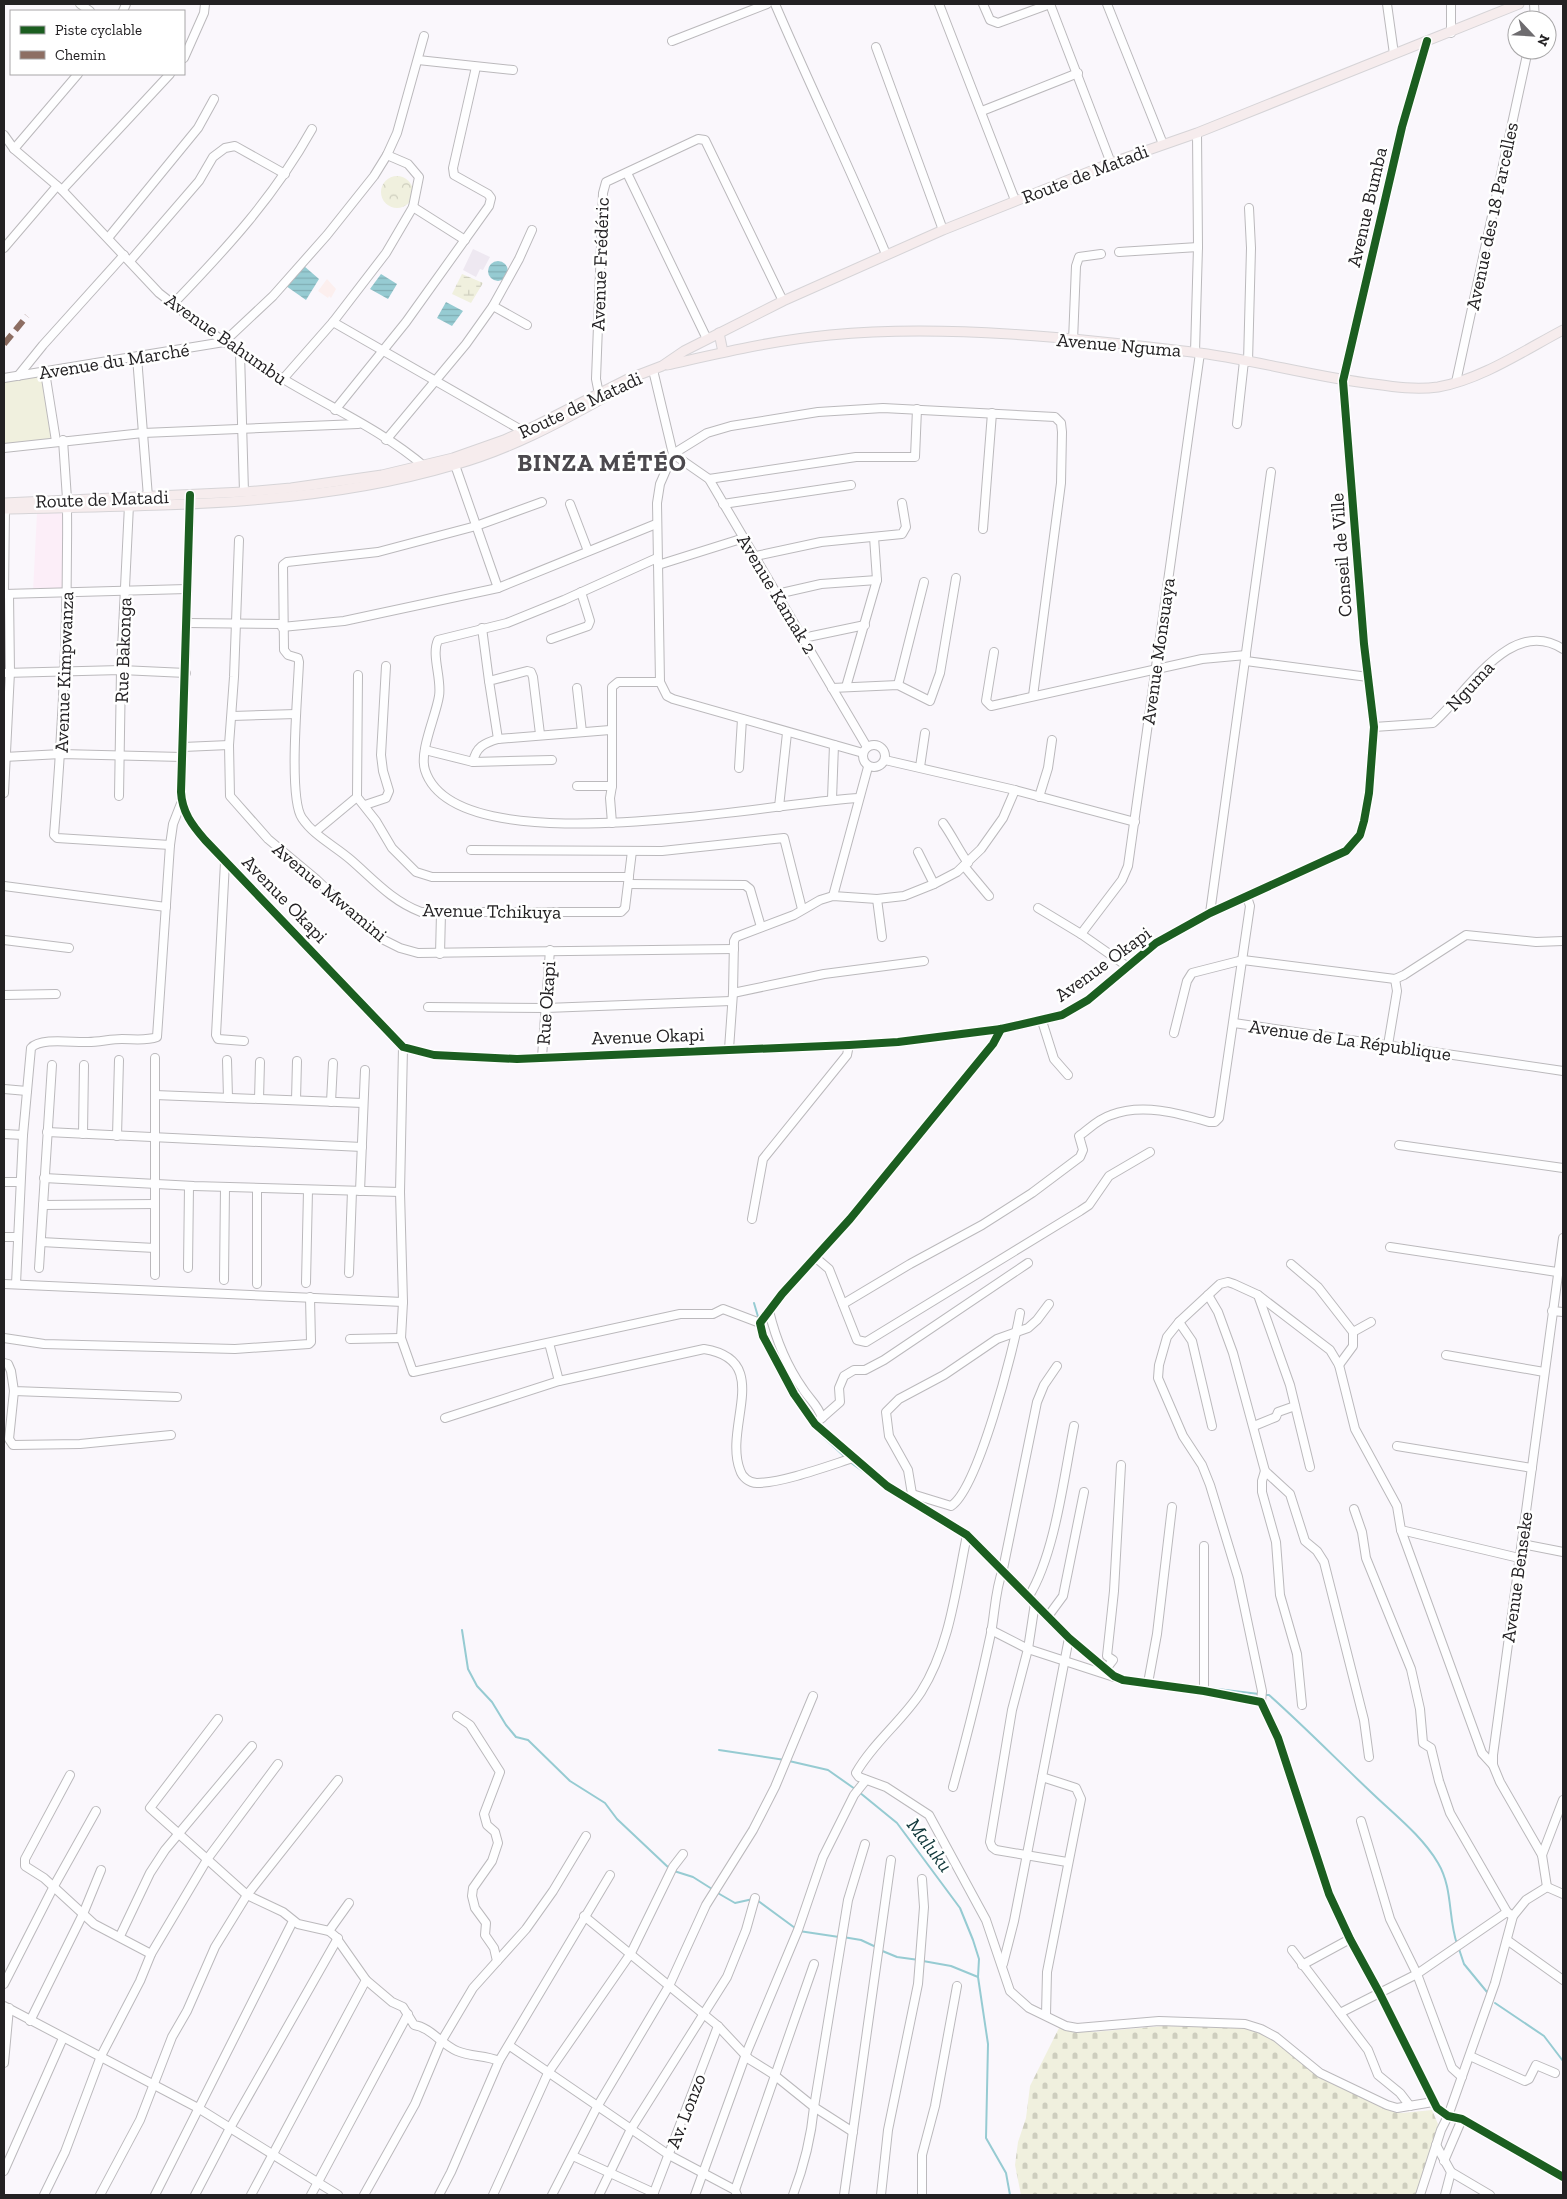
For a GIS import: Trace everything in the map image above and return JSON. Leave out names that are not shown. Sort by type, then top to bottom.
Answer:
[{"type":"main road","name":"Route de Matadi","points":[[4,507],[148,497],[259,500],[455,465],[642,378],[707,339],[783,301],[886,254],[1015,200],[1111,163],[1197,133],[1451,33],[1519,4]]},
{"type":"main road","name":"Avenue Nguma","points":[[655,369],[723,352],[829,335],[907,331],[1073,341],[1197,353],[1343,381],[1424,388],[1475,376],[1563,330]]},
{"type":"main road","points":[[719,333],[723,352]]},
{"type":"main road","name":"Route de Matadi","points":[[426,469],[538,428],[599,394],[642,373],[655,369]]},
{"type":"main road","name":"Route de Matadi","points":[[67,503],[129,505],[244,492],[322,488]]},
{"type":"street","points":[[185,56],[204,13],[205,4]]},
{"type":"street","points":[[672,41],[767,4]]},
{"type":"street","points":[[775,4],[848,163],[886,254]]},
{"type":"street","points":[[939,4],[1015,200]]},
{"type":"street","points":[[983,4],[990,20],[998,23],[1050,4],[1111,163]]},
{"type":"street","points":[[1107,4],[1163,144]]},
{"type":"street","points":[[1388,4],[1394,54]]},
{"type":"street","points":[[1451,4],[1451,33]]},
{"type":"street","points":[[224,342],[273,296],[327,235],[374,176],[397,133],[424,36]]},
{"type":"street","name":"Avenue Bumba","points":[[1343,381],[1402,127],[1427,41]]},
{"type":"street","points":[[876,47],[943,230]]},
{"type":"street","points":[[418,60],[513,70]]},
{"type":"street","name":"Avenue des 18 Parcelles","points":[[1456,382],[1526,60]]},
{"type":"street","points":[[335,410],[382,352],[490,203],[488,194],[454,175],[453,168],[476,67]]},
{"type":"street","points":[[982,111],[1078,73]]},
{"type":"street","points":[[9,147],[77,75]]},
{"type":"street","points":[[4,248],[165,76]]},
{"type":"street","points":[[108,238],[198,128],[214,99]]},
{"type":"street","points":[[174,304],[234,241],[285,174],[312,128]]},
{"type":"street","name":"Avenue Monsuaya","points":[[1082,934],[1126,874],[1135,822],[1197,353],[1197,133]]},
{"type":"street","name":"Avenue Bahumbu","points":[[4,135],[9,147],[60,188],[159,292],[174,304],[240,353],[386,440],[426,469]]},
{"type":"street","name":"Avenue Frédéric","points":[[599,394],[596,379],[603,186],[606,182],[698,138],[705,140],[783,301]]},
{"type":"street","points":[[18,376],[199,181],[212,157],[225,148],[235,146],[285,174]]},
{"type":"street","points":[[282,379],[333,322],[386,253],[413,207],[419,177],[408,164],[387,154]]},
{"type":"street","points":[[627,173],[707,339]]},
{"type":"street","points":[[413,207],[465,240]]},
{"type":"street","points":[[1237,424],[1246,362],[1251,248],[1248,208]]},
{"type":"street","points":[[386,440],[434,379],[466,344],[493,306],[519,259],[532,230]]},
{"type":"street","points":[[1119,252],[1198,247]]},
{"type":"street","points":[[1073,341],[1076,266],[1079,257],[1101,254]]},
{"type":"street","points":[[493,306],[527,325]]},
{"type":"street","points":[[333,322],[523,432]]},
{"type":"street","name":"Avenue du Marché","points":[[4,378],[224,342]]},
{"type":"street","points":[[240,353],[244,492]]},
{"type":"street","points":[[137,357],[148,497]]},
{"type":"street","points":[[655,369],[673,454]]},
{"type":"street","name":"Avenue Kimpwanza","points":[[45,372],[59,441],[67,503],[68,592],[61,754],[55,837],[170,845]]},
{"type":"street","name":"Conseil de Ville","points":[[1343,381],[1368,677],[1374,727]]},
{"type":"street","points":[[885,760],[884,753],[880,747],[874,745],[865,750],[834,745],[787,733],[667,696],[660,682],[656,524],[660,484],[673,454],[707,433],[731,426],[818,412],[883,408],[1055,417],[1061,423],[1061,483],[1033,696]]},
{"type":"street","points":[[709,479],[856,457],[915,457],[917,409]]},
{"type":"street","points":[[983,529],[992,413]]},
{"type":"street","points":[[4,448],[143,433],[358,424]]},
{"type":"street","name":"Avenue Kamak 2","points":[[673,454],[709,479],[832,688],[865,750]]},
{"type":"street","points":[[455,465],[498,588]]},
{"type":"street","points":[[1210,913],[1272,472]]},
{"type":"street","points":[[723,504],[851,484]]},
{"type":"street","name":"Avenue Okapi","points":[[190,499],[182,756],[182,801],[190,824],[403,1046],[434,1055],[516,1059],[898,1042],[1001,1030],[1062,1015],[1088,1000],[1156,943],[1210,913],[1346,851],[1354,845],[1360,836],[1369,793],[1374,727]]},
{"type":"street","points":[[476,526],[542,502]]},
{"type":"street","points":[[756,556],[821,542],[874,537],[905,531],[902,503]]},
{"type":"street","points":[[570,504],[588,551]]},
{"type":"street","name":"Rue Bakonga","points":[[119,796],[121,670],[129,505]]},
{"type":"street","points":[[4,507],[7,673],[4,793]]},
{"type":"street","points":[[187,623],[282,625],[344,621],[498,588],[656,524]]},
{"type":"street","name":"Avenue Tchikuya","points":[[476,526],[378,552],[287,562],[283,565],[282,625],[285,653],[298,658],[300,662],[294,771],[299,811],[302,819],[398,902],[421,912],[621,912],[625,908],[632,851]]},
{"type":"street","points":[[846,687],[877,580],[874,537]]},
{"type":"street","points":[[744,538],[658,561],[506,623],[441,638],[437,643],[440,694],[425,750],[424,768],[430,780],[452,802],[464,808],[491,816],[542,824],[612,823],[832,799],[859,798]]},
{"type":"street","name":"Avenue Mwamini","points":[[238,540],[232,716],[229,745],[230,796],[268,839],[316,878],[365,926],[382,939],[400,948],[418,953],[734,949]]},
{"type":"street","points":[[832,688],[898,684],[930,701],[940,673],[956,578]]},
{"type":"street","points":[[777,594],[821,584],[877,580]]},
{"type":"street","points":[[898,684],[924,582]]},
{"type":"street","points":[[6,594],[187,589]]},
{"type":"street","points":[[550,639],[588,626],[590,621],[581,592]]},
{"type":"street","points":[[803,638],[865,625]]},
{"type":"street","points":[[482,628],[498,738]]},
{"type":"street","name":"Nguma","points":[[1374,727],[1433,723],[1502,652],[1518,644],[1539,640],[1563,649]]},
{"type":"street","points":[[994,652],[986,701],[988,704],[995,706],[1202,659],[1246,658],[1368,677]]},
{"type":"street","points":[[365,805],[386,798],[390,791],[381,755],[386,666]]},
{"type":"street","points":[[7,673],[64,670],[186,673]]},
{"type":"street","points":[[489,681],[527,671],[531,672],[540,734]]},
{"type":"street","points":[[358,676],[357,797],[365,805],[392,848],[420,875],[432,877],[745,885],[750,889],[761,927]]},
{"type":"street","points":[[612,823],[610,730],[612,687],[618,682],[660,682]]},
{"type":"street","points":[[577,688],[582,732]]},
{"type":"street","points":[[232,716],[296,714]]},
{"type":"street","points":[[739,768],[742,719]]},
{"type":"street","points":[[473,762],[480,745],[498,738],[610,730]]},
{"type":"street","points":[[779,806],[787,733]]},
{"type":"street","points":[[920,767],[925,733]]},
{"type":"street","points":[[1039,797],[1048,768],[1052,740]]},
{"type":"street","points":[[183,747],[229,745]]},
{"type":"street","points":[[832,799],[834,745]]},
{"type":"street","points":[[425,750],[473,762],[552,760]]},
{"type":"street","points":[[865,750],[863,762],[868,766],[876,768],[885,760]]},
{"type":"street","points":[[5,757],[61,754],[182,756]]},
{"type":"street","points":[[885,760],[1015,790],[1135,822]]},
{"type":"street","points":[[833,896],[868,766]]},
{"type":"street","points":[[577,786],[612,786]]},
{"type":"street","points":[[729,1049],[736,937],[794,915],[802,909],[833,896],[877,899],[904,896],[934,884],[966,865],[981,850],[1003,818],[1015,790]]},
{"type":"street","points":[[315,832],[357,797]]},
{"type":"street","points":[[16,1284],[23,1135],[32,1048],[37,1044],[120,1039],[150,1040],[157,1037],[172,824],[182,801]]},
{"type":"street","points":[[943,823],[954,839],[954,845],[966,865],[990,896]]},
{"type":"street","points":[[472,850],[662,850],[784,838],[802,909]]},
{"type":"street","points":[[918,852],[934,884]]},
{"type":"street","points":[[225,862],[216,1035],[218,1039],[224,1041],[244,1041]]},
{"type":"street","points":[[4,886],[166,907]]},
{"type":"street","name":"Avenue de La République","points":[[1247,897],[1250,906],[1234,1023],[1563,1070]]},
{"type":"street","points":[[877,899],[882,938]]},
{"type":"street","points":[[1038,908],[1082,934],[1128,967]]},
{"type":"street","points":[[440,954],[441,913]]},
{"type":"street","points":[[1174,1033],[1187,981],[1192,973],[1243,960],[1395,979],[1466,935],[1536,942],[1563,940]]},
{"type":"street","points":[[4,940],[69,948]]},
{"type":"street","name":"Rue Okapi","points":[[542,1057],[550,950]]},
{"type":"street","points":[[428,1007],[546,1008],[732,997],[824,974],[924,961]]},
{"type":"street","points":[[1388,1045],[1397,991],[1395,979]]},
{"type":"street","points":[[4,995],[56,994]]},
{"type":"street","points":[[1042,1021],[1054,1059],[1068,1075]]},
{"type":"street","points":[[844,1304],[910,1264],[982,1225],[1046,1184],[1080,1157],[1083,1150],[1078,1136],[1110,1115],[1129,1110],[1162,1111],[1215,1122],[1221,1111],[1234,1023]]},
{"type":"street","points":[[757,1322],[770,1311],[816,1258],[993,1044],[1001,1030]]},
{"type":"street","points":[[752,1219],[763,1159],[847,1055],[849,1045]]},
{"type":"street","points":[[403,1046],[400,1192],[403,1302],[401,1338],[413,1372],[680,1314],[713,1314],[722,1309],[757,1322],[794,1394],[853,1458],[887,1486],[911,1496],[949,1506],[955,1503],[970,1480],[990,1427],[1017,1332],[1020,1313]]},
{"type":"street","points":[[155,1275],[154,1138],[156,1058]]},
{"type":"street","points":[[117,1136],[119,1060]]},
{"type":"street","points":[[227,1060],[228,1098]]},
{"type":"street","points":[[296,1100],[297,1061]]},
{"type":"street","points":[[258,1099],[260,1062]]},
{"type":"street","points":[[330,1102],[333,1063]]},
{"type":"street","points":[[39,1268],[52,1065]]},
{"type":"street","points":[[83,1134],[84,1065]]},
{"type":"street","points":[[348,1273],[362,1147],[365,1070]]},
{"type":"street","points":[[4,1089],[27,1091]]},
{"type":"street","points":[[155,1095],[363,1103]]},
{"type":"street","points":[[47,1132],[362,1147]]},
{"type":"street","points":[[4,1134],[23,1135]]},
{"type":"street","points":[[1399,1145],[1563,1168]]},
{"type":"street","points":[[816,1258],[829,1269],[857,1340],[866,1342],[1089,1205],[1108,1176],[1150,1152]]},
{"type":"street","points":[[44,1178],[189,1186],[400,1192]]},
{"type":"street","points":[[4,1182],[20,1182]]},
{"type":"street","points":[[188,1268],[189,1186]]},
{"type":"street","points":[[224,1280],[225,1187]]},
{"type":"street","points":[[257,1188],[257,1284]]},
{"type":"street","points":[[306,1283],[308,1190]]},
{"type":"street","points":[[43,1205],[155,1204]]},
{"type":"street","points":[[4,1237],[18,1237]]},
{"type":"street","name":"Avenue Benseke","points":[[1547,1887],[1542,1855],[1500,1782],[1493,1764],[1494,1745],[1563,1238]]},
{"type":"street","points":[[41,1242],[155,1248]]},
{"type":"street","points":[[1390,1247],[1557,1272]]},
{"type":"street","points":[[820,1420],[840,1402],[839,1388],[844,1376],[848,1372],[865,1370],[884,1360],[1028,1263]]},
{"type":"street","points":[[1291,1264],[1318,1287],[1353,1332],[1353,1346],[1339,1365]]},
{"type":"street","points":[[1493,1764],[1482,1753],[1401,1530],[1397,1506],[1356,1429],[1339,1365],[1330,1350],[1258,1295],[1228,1282],[1220,1284],[1180,1322],[1167,1338],[1159,1364],[1158,1378],[1182,1436],[1202,1465],[1210,1485],[1238,1577],[1262,1691],[1261,1702],[1278,1738],[1329,1894],[1433,2102],[1439,2110],[1448,2116],[1462,2119],[1563,2177]]},
{"type":"street","points":[[4,1284],[403,1302]]},
{"type":"street","points":[[1208,1295],[1218,1312],[1254,1426],[1265,1471],[1262,1481],[1262,1492],[1276,1542],[1280,1595],[1297,1654],[1302,1705]]},
{"type":"street","points":[[1258,1295],[1296,1406],[1310,1468]]},
{"type":"street","points":[[4,1338],[44,1344],[235,1349],[309,1344],[310,1297]]},
{"type":"street","points":[[1049,1304],[1037,1320],[1028,1328],[998,1339],[944,1375],[899,1399],[886,1412],[889,1436],[908,1470],[911,1496],[967,1535],[1070,1638],[1109,1666],[1123,1680]]},
{"type":"street","points":[[770,1311],[775,1337],[784,1358],[804,1390],[818,1406],[820,1420]]},
{"type":"street","points":[[1552,1311],[1563,1312]]},
{"type":"street","points":[[1180,1322],[1192,1341],[1212,1426]]},
{"type":"street","points":[[1353,1332],[1371,1322]]},
{"type":"street","points":[[766,1341],[775,1337]]},
{"type":"street","points":[[350,1339],[401,1338]]},
{"type":"street","points":[[549,1343],[559,1381]]},
{"type":"street","points":[[445,1418],[559,1381],[704,1348],[721,1351],[738,1365],[741,1372],[743,1387],[735,1451],[740,1473],[746,1479],[756,1483],[772,1481],[853,1458]]},
{"type":"street","points":[[1446,1355],[1544,1372]]},
{"type":"street","points":[[4,1363],[8,1364],[11,1371],[14,1392],[9,1439],[13,1444],[80,1444],[171,1435]]},
{"type":"street","points":[[953,1787],[972,1717],[992,1630],[998,1582],[1003,1569],[1003,1560],[1037,1402],[1057,1366]]},
{"type":"street","points":[[14,1392],[177,1397]]},
{"type":"street","points":[[1254,1426],[1276,1417],[1278,1412],[1283,1409],[1296,1406]]},
{"type":"street","points":[[1029,1596],[1039,1580],[1046,1557],[1074,1426]]},
{"type":"street","points":[[1397,1446],[1532,1468]]},
{"type":"street","points":[[1109,1666],[1113,1660],[1107,1656],[1107,1645],[1114,1591],[1121,1465]]},
{"type":"street","points":[[1265,1471],[1290,1494],[1305,1541],[1317,1551],[1324,1562],[1362,1711],[1369,1758]]},
{"type":"street","points":[[1049,1615],[1063,1596],[1084,1492]]},
{"type":"street","points":[[1148,1683],[1157,1634],[1172,1507]]},
{"type":"street","points":[[1354,1508],[1362,1532],[1366,1558],[1406,1652],[1413,1676],[1423,1744],[1430,1748],[1438,1781],[1450,1813],[1510,1914],[1507,1940],[1495,1983],[1436,2145],[1423,2194]]},
{"type":"street","points":[[1401,1530],[1519,1558]]},
{"type":"street","points":[[967,1535],[943,1648],[933,1672],[919,1694],[856,1773],[863,1783],[886,1787],[929,1815],[986,1920],[1005,1979],[1014,1996],[1029,2008],[1066,2026],[1085,2029],[1159,2022],[1222,2023],[1253,2026],[1276,2037],[1320,2073],[1393,2107],[1433,2102]]},
{"type":"street","points":[[1522,1544],[1563,1552]]},
{"type":"street","points":[[1204,1546],[1204,1691]]},
{"type":"street","points":[[1035,1603],[1028,1649],[1012,1710],[990,1842],[996,1850],[1067,1862]]},
{"type":"street","points":[[992,1630],[1028,1649],[1065,1663],[1123,1680],[1204,1691],[1261,1702]]},
{"type":"street","points":[[1002,1965],[1028,1855],[1070,1638]]},
{"type":"street","points":[[552,2195],[597,2107],[669,1986],[706,1905],[753,1830],[775,1787],[813,1696]]},
{"type":"street","points":[[457,1716],[470,1725],[500,1772],[484,1814],[487,1825],[495,1832],[498,1843],[492,1861],[473,1888],[472,1896],[476,1908],[486,1923],[485,1935],[494,1948],[497,1961]]},
{"type":"street","points":[[218,1719],[150,1808],[208,1858],[247,1895],[283,1912],[293,1920],[329,1931],[338,1938],[366,1980],[392,2002],[403,2007],[414,2025],[424,2027],[441,2042],[457,2051],[499,2061]]},
{"type":"street","points":[[120,1936],[150,1873],[179,1833],[252,1746]]},
{"type":"street","points":[[44,2195],[64,2152],[101,2056],[140,1980],[151,1954],[208,1858],[278,1764]]},
{"type":"street","points":[[70,1775],[24,1866],[54,1886],[99,1927],[120,1936],[151,1954]]},
{"type":"street","points":[[1042,1778],[1076,1788],[1081,1799],[1067,1862],[1048,1972],[1046,2015]]},
{"type":"street","points":[[100,2195],[138,2124],[172,2037],[187,2011],[215,1947],[247,1895],[338,1780]]},
{"type":"street","points":[[695,2195],[746,2054],[798,1930],[823,1857],[854,1795],[863,1783]]},
{"type":"street","points":[[1542,1855],[1563,1800]]},
{"type":"street","points":[[4,1984],[54,1886],[96,1811]]},
{"type":"street","points":[[1361,1821],[1390,1919],[1417,1974],[1452,2068],[1462,2076]]},
{"type":"street","points":[[364,2195],[415,2104],[441,2042],[473,1988],[526,1929],[553,1891],[586,1836]]},
{"type":"street","points":[[793,2195],[806,2160],[848,1900],[865,1844]]},
{"type":"street","points":[[493,2195],[548,2073],[631,1953],[672,1870],[683,1854]]},
{"type":"street","points":[[844,2195],[891,1860]]},
{"type":"street","points":[[30,2021],[83,1914],[101,1870]]},
{"type":"street","points":[[439,2195],[451,2172],[499,2061],[510,2046],[584,1916],[610,1875]]},
{"type":"street","points":[[881,2195],[888,2130],[918,1984],[924,1907],[922,1879]]},
{"type":"street","points":[[1340,2013],[1417,1974],[1454,1948],[1510,1914],[1526,1900],[1547,1887],[1563,1894]]},
{"type":"street","points":[[599,2195],[632,2129],[727,1977],[746,1930],[755,1898]]},
{"type":"street","points":[[329,1931],[350,1903]]},
{"type":"street","points":[[584,1916],[718,2026],[749,2059],[773,2074],[774,2077],[814,2107],[853,2132]]},
{"type":"street","points":[[155,2195],[293,1920]]},
{"type":"street","points":[[195,2195],[230,2128],[338,1938]]},
{"type":"street","points":[[1302,1965],[1350,1939]]},
{"type":"street","points":[[1507,1940],[1563,1980]]},
{"type":"street","points":[[1292,1950],[1368,2050],[1378,2075],[1400,2093],[1410,2106]]},
{"type":"street","points":[[510,2046],[669,2155],[736,2193],[814,1964]]},
{"type":"street","points":[[251,2195],[366,1980]]},
{"type":"street","points":[[922,2195],[922,2155],[935,2106],[958,1986]]},
{"type":"street","points":[[4,2002],[7,2008],[4,2063]]},
{"type":"street","points":[[7,2008],[198,2108],[338,2195]]},
{"type":"street","points":[[311,2195],[408,2014]]},
{"type":"street","name":"Av. Lonzo","points":[[653,2194],[718,2026]]},
{"type":"street","points":[[4,2171],[63,2038]]},
{"type":"street","points":[[1470,2056],[1525,2081],[1529,2079],[1536,2065],[1555,2073]]},
{"type":"street","points":[[1444,2160],[1462,2119]]},
{"type":"street","points":[[1436,2145],[1452,2172],[1490,2195]]},
{"type":"street","points":[[573,2156],[653,2194]]},
{"type":"street","points":[[1445,2195],[1452,2172]]},
{"type":"shaded area","points":[[473,249],[490,257],[483,270],[480,269],[476,277],[463,270]]},
{"type":"shaded area","points":[[327,279],[336,289],[331,298],[318,291]]},
{"type":"shaded area","points":[[65,512],[64,591],[33,592],[37,513]]},
{"type":"green space","points":[[397,176],[403,177],[408,181],[412,186],[412,198],[408,203],[403,207],[397,208],[391,207],[386,203],[382,198],[381,192],[382,186],[386,181],[391,177]]},
{"type":"green space","points":[[462,274],[483,283],[471,303],[452,294]]},
{"type":"green space","points":[[43,376],[52,439],[4,446],[4,382]]},
{"type":"green space","points":[[1163,2026],[1246,2028],[1270,2036],[1328,2080],[1390,2110],[1402,2113],[1432,2110],[1438,2124],[1417,2195],[1021,2195],[1015,2165],[1018,2142],[1026,2118],[1030,2086],[1059,2028],[1093,2032]]},
{"type":"water","points":[[498,261],[505,264],[508,271],[505,278],[498,281],[491,278],[488,271],[491,264]]},
{"type":"water","points":[[304,266],[319,279],[306,300],[286,286]]},
{"type":"water","points":[[381,274],[397,284],[388,299],[370,289]]},
{"type":"water","points":[[446,302],[463,311],[452,326],[437,318]]},
{"type":"waterway","points":[[754,1303],[759,1320]]},
{"type":"waterway","points":[[819,1433],[845,1457]]},
{"type":"waterway","points":[[850,1462],[871,1477]]},
{"type":"waterway","points":[[462,1630],[468,1669],[477,1686],[492,1702],[516,1737],[528,1740],[570,1781],[605,1803],[617,1819],[670,1869]]},
{"type":"waterway","points":[[1209,1688],[1259,1694]]},
{"type":"waterway","points":[[1264,1695],[1269,1695],[1296,1719],[1408,1827],[1432,1853],[1443,1873],[1446,1883],[1457,1944]]},
{"type":"waterway","name":"Maluku","points":[[719,1750],[785,1760]]},
{"type":"waterway","name":"Maluku","points":[[789,1761],[828,1770],[855,1789]]},
{"type":"waterway","name":"Maluku","points":[[859,1792],[897,1823],[960,1908],[973,1940],[979,1959],[978,1977],[988,2044],[986,2138],[1006,2173],[1010,2195]]},
{"type":"waterway","points":[[674,1871],[693,1877],[712,1889]]},
{"type":"waterway","points":[[716,1892],[735,1903],[753,1899]]},
{"type":"waterway","points":[[757,1900],[795,1928]]},
{"type":"waterway","points":[[799,1931],[839,1937]]},
{"type":"waterway","points":[[843,1937],[861,1940],[876,1947]]},
{"type":"waterway","points":[[1459,1949],[1464,1964],[1487,1992]]},
{"type":"waterway","points":[[880,1950],[897,1957],[919,1960]]},
{"type":"waterway","points":[[923,1961],[951,1966],[978,1977]]},
{"type":"waterway","points":[[1495,2003],[1544,2036],[1563,2061]]},
{"type":"marked path","points":[[4,344],[27,316]]},
{"type":"cycle path","points":[[190,495],[181,792],[183,806],[192,823],[205,840],[403,1047],[434,1055],[517,1059],[849,1045],[898,1042],[1001,1029],[1062,1015],[1088,1000],[1156,943],[1210,913],[1346,851],[1360,835],[1369,793],[1374,727],[1364,644],[1343,381],[1402,127],[1427,41]]},
{"type":"cycle path","points":[[1001,1029],[993,1044],[850,1219],[782,1294],[760,1323],[763,1336],[794,1394],[815,1424],[887,1486],[967,1535],[1069,1638],[1114,1676],[1123,1680],[1204,1691],[1261,1702],[1278,1738],[1329,1894],[1350,1939],[1379,1992],[1437,2108],[1448,2116],[1462,2119],[1563,2177]]},
{"type":"district","name":"BINZA MÉTÉO","points":[[602,462]]}]
